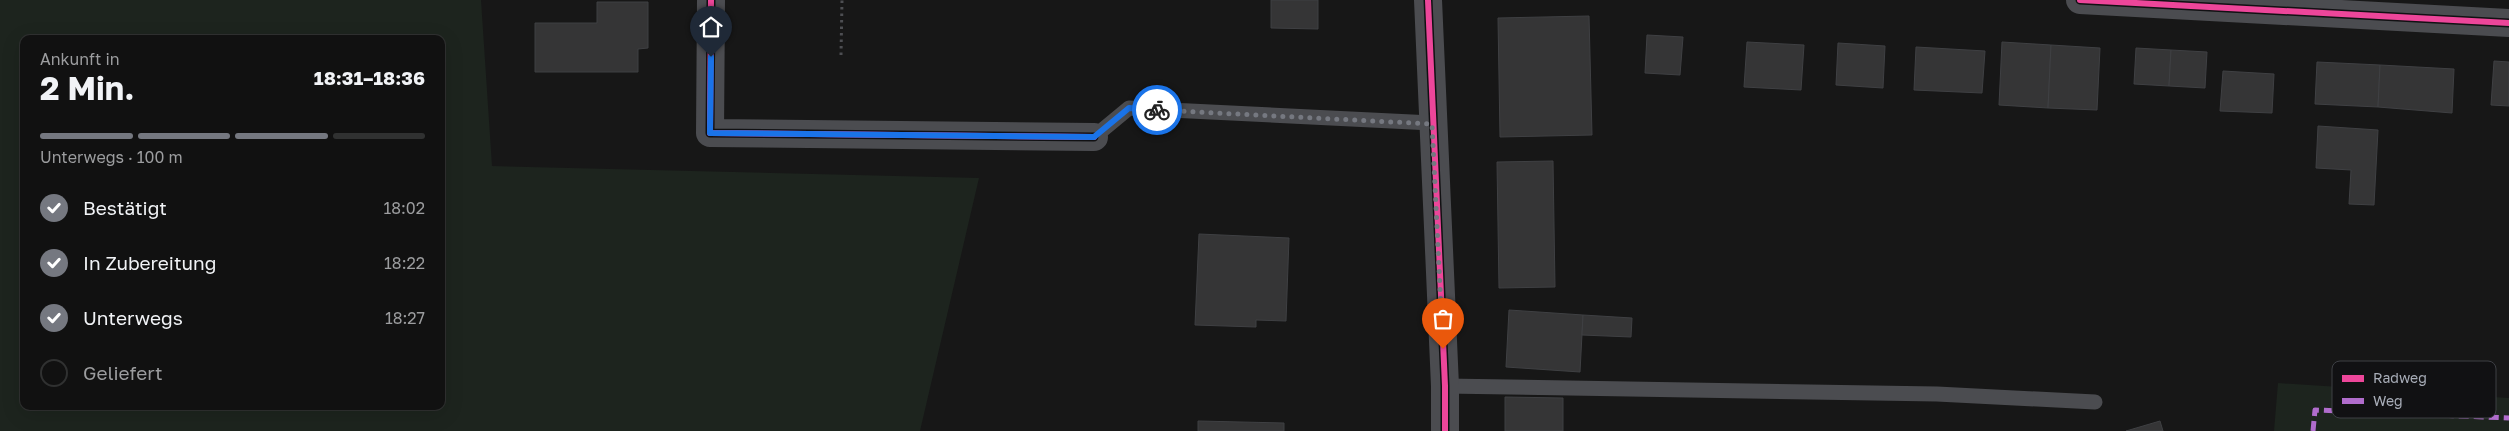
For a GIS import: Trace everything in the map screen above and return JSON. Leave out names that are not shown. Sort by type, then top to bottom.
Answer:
[{"type":"street","points":[[711,0],[710,133],[1094,137]]},
{"type":"street","points":[[1428,0],[1445,386],[1445,431]]},
{"type":"street","points":[[2080,0],[2509,23]]},
{"type":"lane","points":[[1094,137],[1129,108],[1432,124]]},
{"type":"lane","points":[[1445,386],[1937,394],[2096,402]]},
{"type":"path","points":[[841,55],[842,0]]},
{"type":"shaded area","points":[[0,0],[481,0],[492,166],[979,178],[920,431],[0,431]]},
{"type":"shaded area","points":[[2278,383],[2332,387],[2332,418],[2496,418],[2496,397],[2509,398],[2509,431],[2274,431]]},
{"type":"building","points":[[1271,0],[1318,0],[1318,29],[1271,28]]},
{"type":"building","points":[[597,2],[648,2],[648,48],[638,49],[638,72],[535,72],[535,23],[597,23]]},
{"type":"building","points":[[1589,16],[1592,135],[1500,137],[1498,18]]},
{"type":"building","points":[[1647,35],[1683,37],[1680,75],[1645,73]]},
{"type":"building","points":[[1747,42],[1804,45],[1801,90],[1744,87]]},
{"type":"building","points":[[2002,42],[2051,45],[2048,108],[1999,105]]},
{"type":"building","points":[[1838,43],[1885,46],[1883,88],[1836,85]]},
{"type":"building","points":[[2051,45],[2100,48],[2097,110],[2048,108]]},
{"type":"building","points":[[1916,47],[1985,51],[1982,93],[1914,90]]},
{"type":"building","points":[[2136,48],[2171,50],[2169,86],[2134,84]]},
{"type":"building","points":[[2171,50],[2207,52],[2205,88],[2169,86]]},
{"type":"building","points":[[2494,61],[2509,62],[2509,106],[2491,105]]},
{"type":"building","points":[[2317,62],[2380,65],[2378,107],[2315,104]]},
{"type":"building","points":[[2380,65],[2454,69],[2452,113],[2378,107]]},
{"type":"building","points":[[2223,71],[2274,74],[2272,113],[2220,111]]},
{"type":"building","points":[[2318,126],[2378,130],[2374,205],[2349,204],[2351,170],[2316,168]]},
{"type":"building","points":[[1553,161],[1555,287],[1499,288],[1497,162]]},
{"type":"building","points":[[1199,234],[1289,238],[1286,321],[1256,320],[1256,327],[1195,325]]},
{"type":"building","points":[[1509,310],[1583,315],[1580,372],[1506,367]]},
{"type":"building","points":[[1583,315],[1632,318],[1631,337],[1582,335]]},
{"type":"building","points":[[1505,397],[1563,398],[1563,431],[1505,431]]},
{"type":"building","points":[[1198,421],[1284,423],[1284,431],[1198,431]]},
{"type":"building","points":[[2160,421],[2163,431],[2126,431]]},
{"type":"marked path","points":[[2313,431],[2315,410],[2332,411]]},
{"type":"marked path","points":[[2496,417],[2509,418]]},
{"type":"cycle path","points":[[711,0],[710,133],[1094,137]]},
{"type":"cycle path","points":[[1428,0],[1445,386],[1445,431]]},
{"type":"cycle path","points":[[2080,0],[2509,23]]},
{"type":"way so far","points":[[1157,110],[1432,124],[1443,349]]},
{"type":"route","points":[[711,57],[710,133],[1094,137],[1129,108],[1157,110]]}]
